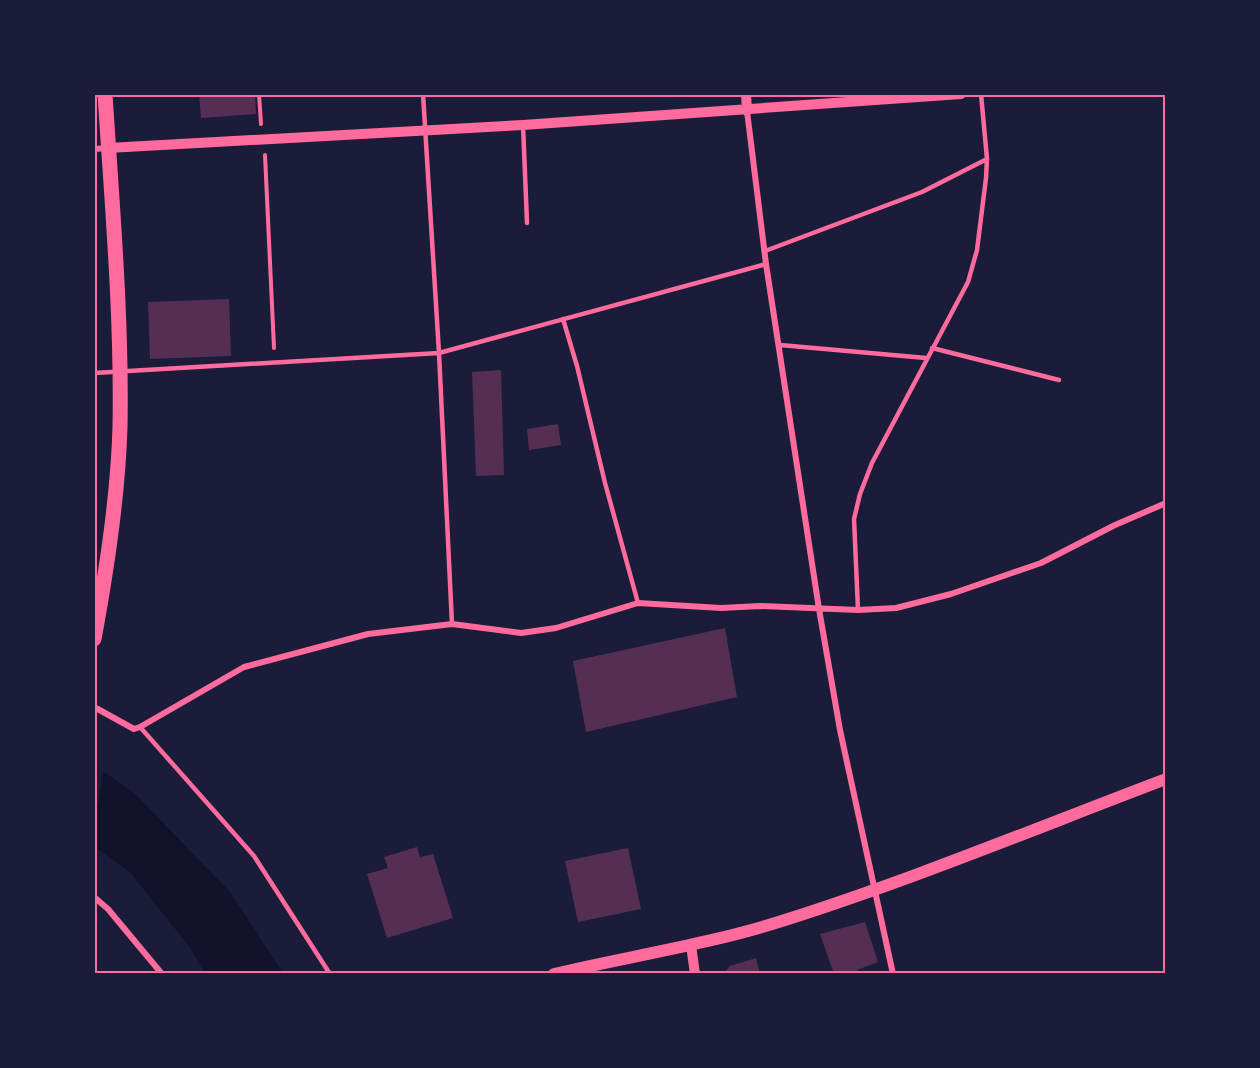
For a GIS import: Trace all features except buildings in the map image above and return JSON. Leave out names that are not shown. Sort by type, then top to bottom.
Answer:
[{"type":"main road","points":[[94,639],[115,498],[120,429],[120,372],[101,149],[105,94]]},
{"type":"main road","points":[[554,974],[691,945],[783,921],[875,890],[1166,779]]},
{"type":"street","points":[[746,94],[766,264],[819,609],[840,730],[893,974]]},
{"type":"street","points":[[101,149],[747,111],[961,94]]},
{"type":"street","points":[[94,707],[134,729],[244,667],[368,634],[452,624],[521,633],[556,628],[639,603],[721,608],[760,606],[858,610],[896,608],[951,594],[1041,563],[1114,525],[1166,503]]},
{"type":"street","points":[[94,897],[108,909],[162,974]]},
{"type":"street","points":[[691,945],[695,974]]},
{"type":"lane","points":[[423,94],[439,353],[452,624]]},
{"type":"lane","points":[[858,610],[854,533],[856,506],[872,463],[968,282],[976,250],[987,159],[981,94]]},
{"type":"lane","points":[[523,125],[526,224]]},
{"type":"lane","points":[[765,251],[922,192],[987,159]]},
{"type":"lane","points":[[94,373],[439,353],[766,264]]},
{"type":"lane","points":[[563,319],[577,366],[605,483],[639,603]]},
{"type":"lane","points":[[780,345],[926,358]]},
{"type":"lane","points":[[932,348],[1059,380]]},
{"type":"lane","points":[[140,727],[255,856],[330,974]]},
{"type":"path","points":[[259,94],[265,154],[275,363]]},
{"type":"shaded area","points":[[94,765],[135,794],[230,892],[283,973],[205,973],[188,945],[130,872],[95,847]]},
{"type":"pier","points":[[94,762],[104,768],[95,821],[94,821]]}]
